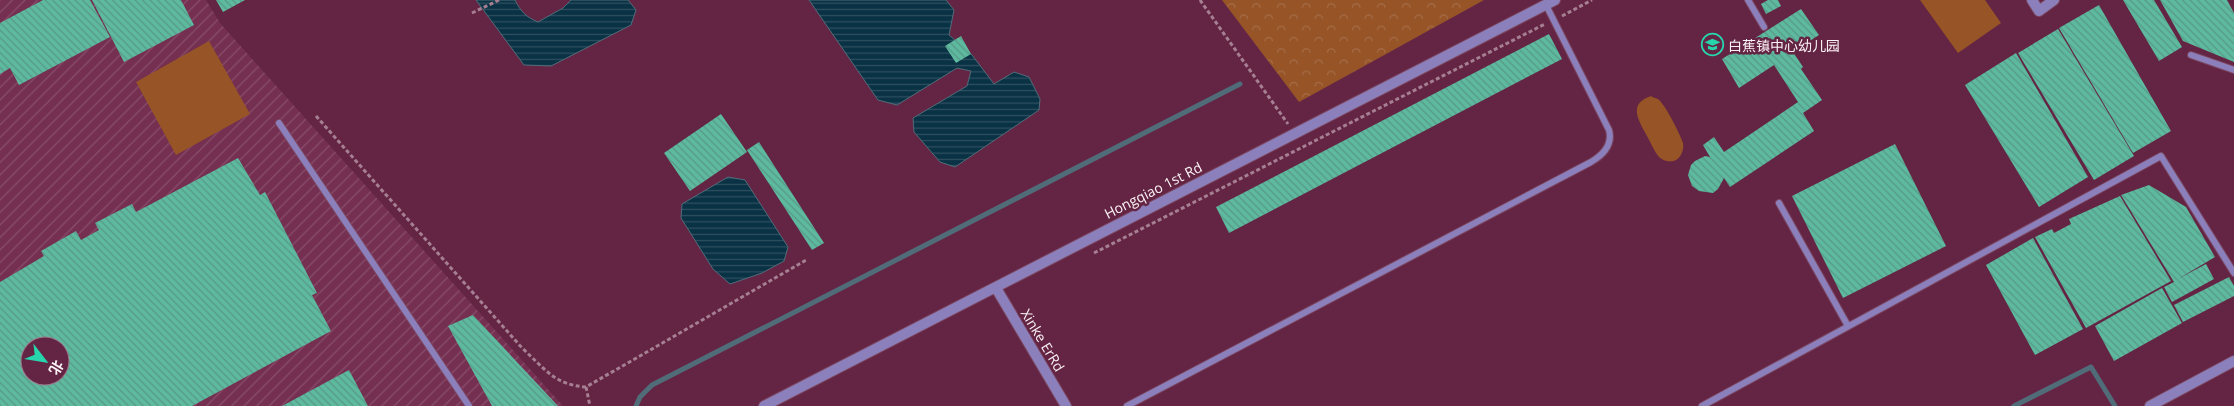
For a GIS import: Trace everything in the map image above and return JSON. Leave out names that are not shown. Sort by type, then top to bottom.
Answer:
[{"type":"street","points":[[2032,0],[2038,11],[2054,0]]},
{"type":"street","name":"Hongqiao 1st Rd","points":[[764,406],[1551,2]]},
{"type":"street","name":"Xinke ErRd","points":[[996,288],[1066,406]]},
{"type":"street","points":[[2150,406],[2234,361]]},
{"type":"lane","points":[[1748,0],[1764,27]]},
{"type":"lane","points":[[1127,406],[1603,154],[1609,143],[1609,130],[1554,20],[1551,2]]},
{"type":"lane","points":[[2191,55],[2234,70]]},
{"type":"lane","points":[[279,123],[469,406]]},
{"type":"lane","points":[[1702,406],[2161,156],[2234,273]]},
{"type":"lane","points":[[1779,203],[1848,326]]},
{"type":"path","points":[[472,13],[499,0]]},
{"type":"path","points":[[1200,0],[1294,133]]},
{"type":"path","points":[[1092,254],[1592,0]]},
{"type":"path","points":[[316,116],[523,349],[555,378],[570,386],[586,387],[808,259]]},
{"type":"path","points":[[586,387],[590,406]]},
{"type":"shaded area","points":[[0,0],[206,0],[220,23],[563,406],[0,406]]},
{"type":"green space","points":[[1222,0],[1484,0],[1299,102]]},
{"type":"green space","points":[[1920,0],[1985,0],[2001,23],[1958,53]]},
{"type":"green space","points":[[209,41],[250,114],[176,155],[136,82]]},
{"type":"green space","points":[[1651,96],[1661,102],[1676,126],[1683,143],[1681,154],[1674,161],[1663,160],[1659,157],[1638,119],[1637,108],[1639,104]]},
{"type":"water","points":[[476,0],[515,0],[524,14],[538,22],[563,8],[571,0],[628,0],[636,10],[631,25],[551,66],[524,65]]},
{"type":"water","points":[[809,0],[946,0],[954,10],[949,35],[972,55],[994,84],[1014,72],[1029,77],[1040,99],[1039,110],[955,167],[940,162],[914,132],[913,118],[967,86],[971,71],[957,68],[897,105],[878,100]]},
{"type":"water","points":[[728,177],[745,180],[788,247],[784,261],[762,273],[730,284],[713,269],[681,218],[682,204]]},
{"type":"building","points":[[43,0],[90,0],[110,37],[19,85],[10,68],[0,74],[0,23]]},
{"type":"building","points":[[92,0],[181,0],[194,25],[124,62]]},
{"type":"building","points":[[216,0],[245,0],[223,12]]},
{"type":"building","points":[[1768,0],[1778,0],[1781,6],[1766,14],[1761,4]]},
{"type":"building","points":[[2123,0],[2154,0],[2182,47],[2159,61]]},
{"type":"building","points":[[2160,0],[2227,0],[2234,13],[2234,62],[2183,41]]},
{"type":"building","points":[[2099,5],[2171,131],[2133,153],[2059,28]]},
{"type":"building","points":[[1801,9],[1819,35],[1793,52],[1803,67],[1801,69],[1822,100],[1803,113],[1814,131],[1730,187],[1724,178],[1718,189],[1713,193],[1699,191],[1692,186],[1688,175],[1691,165],[1695,161],[1705,156],[1710,157],[1703,145],[1714,137],[1724,152],[1798,102],[1774,65],[1739,88],[1722,59]]},
{"type":"building","points":[[2058,29],[2134,156],[2094,180],[2018,53]]},
{"type":"building","points":[[1549,34],[1562,59],[1229,233],[1216,207]]},
{"type":"building","points":[[961,36],[971,54],[956,63],[945,46]]},
{"type":"building","points":[[2016,53],[2088,177],[2039,207],[1965,85]]},
{"type":"building","points":[[721,114],[747,152],[690,191],[664,153]]},
{"type":"building","points":[[759,142],[824,243],[812,250],[747,150]]},
{"type":"building","points":[[1895,144],[1946,246],[1843,298],[1792,196]]},
{"type":"building","points":[[238,158],[260,195],[265,192],[317,293],[312,295],[331,331],[192,406],[0,406],[0,282],[44,256],[41,251],[76,231],[81,240],[99,230],[95,223],[132,204],[136,212]]},
{"type":"building","points":[[2149,185],[2186,207],[2215,257],[2178,279],[2206,264],[2214,279],[2172,302],[2164,287],[2174,282],[2121,195]]},
{"type":"building","points":[[2120,196],[2171,281],[2086,328],[2035,237],[2052,229],[2054,233],[2071,224],[2069,219]]},
{"type":"building","points":[[2033,238],[2083,329],[2035,355],[1986,265]]},
{"type":"building","points":[[2229,277],[2234,286],[2234,296],[2183,322],[2174,305]]},
{"type":"building","points":[[2162,288],[2182,323],[2114,361],[2095,326]]},
{"type":"building","points":[[473,315],[558,406],[492,406],[448,326]]},
{"type":"building","points":[[349,370],[368,406],[282,406]]},
{"type":"waterway","points":[[636,406],[640,397],[652,385],[1240,84]]},
{"type":"waterway","points":[[2014,406],[2091,367],[2115,406]]},
{"type":"place","name":"白蕉镇中心幼儿园","points":[[1712,45]]}]
